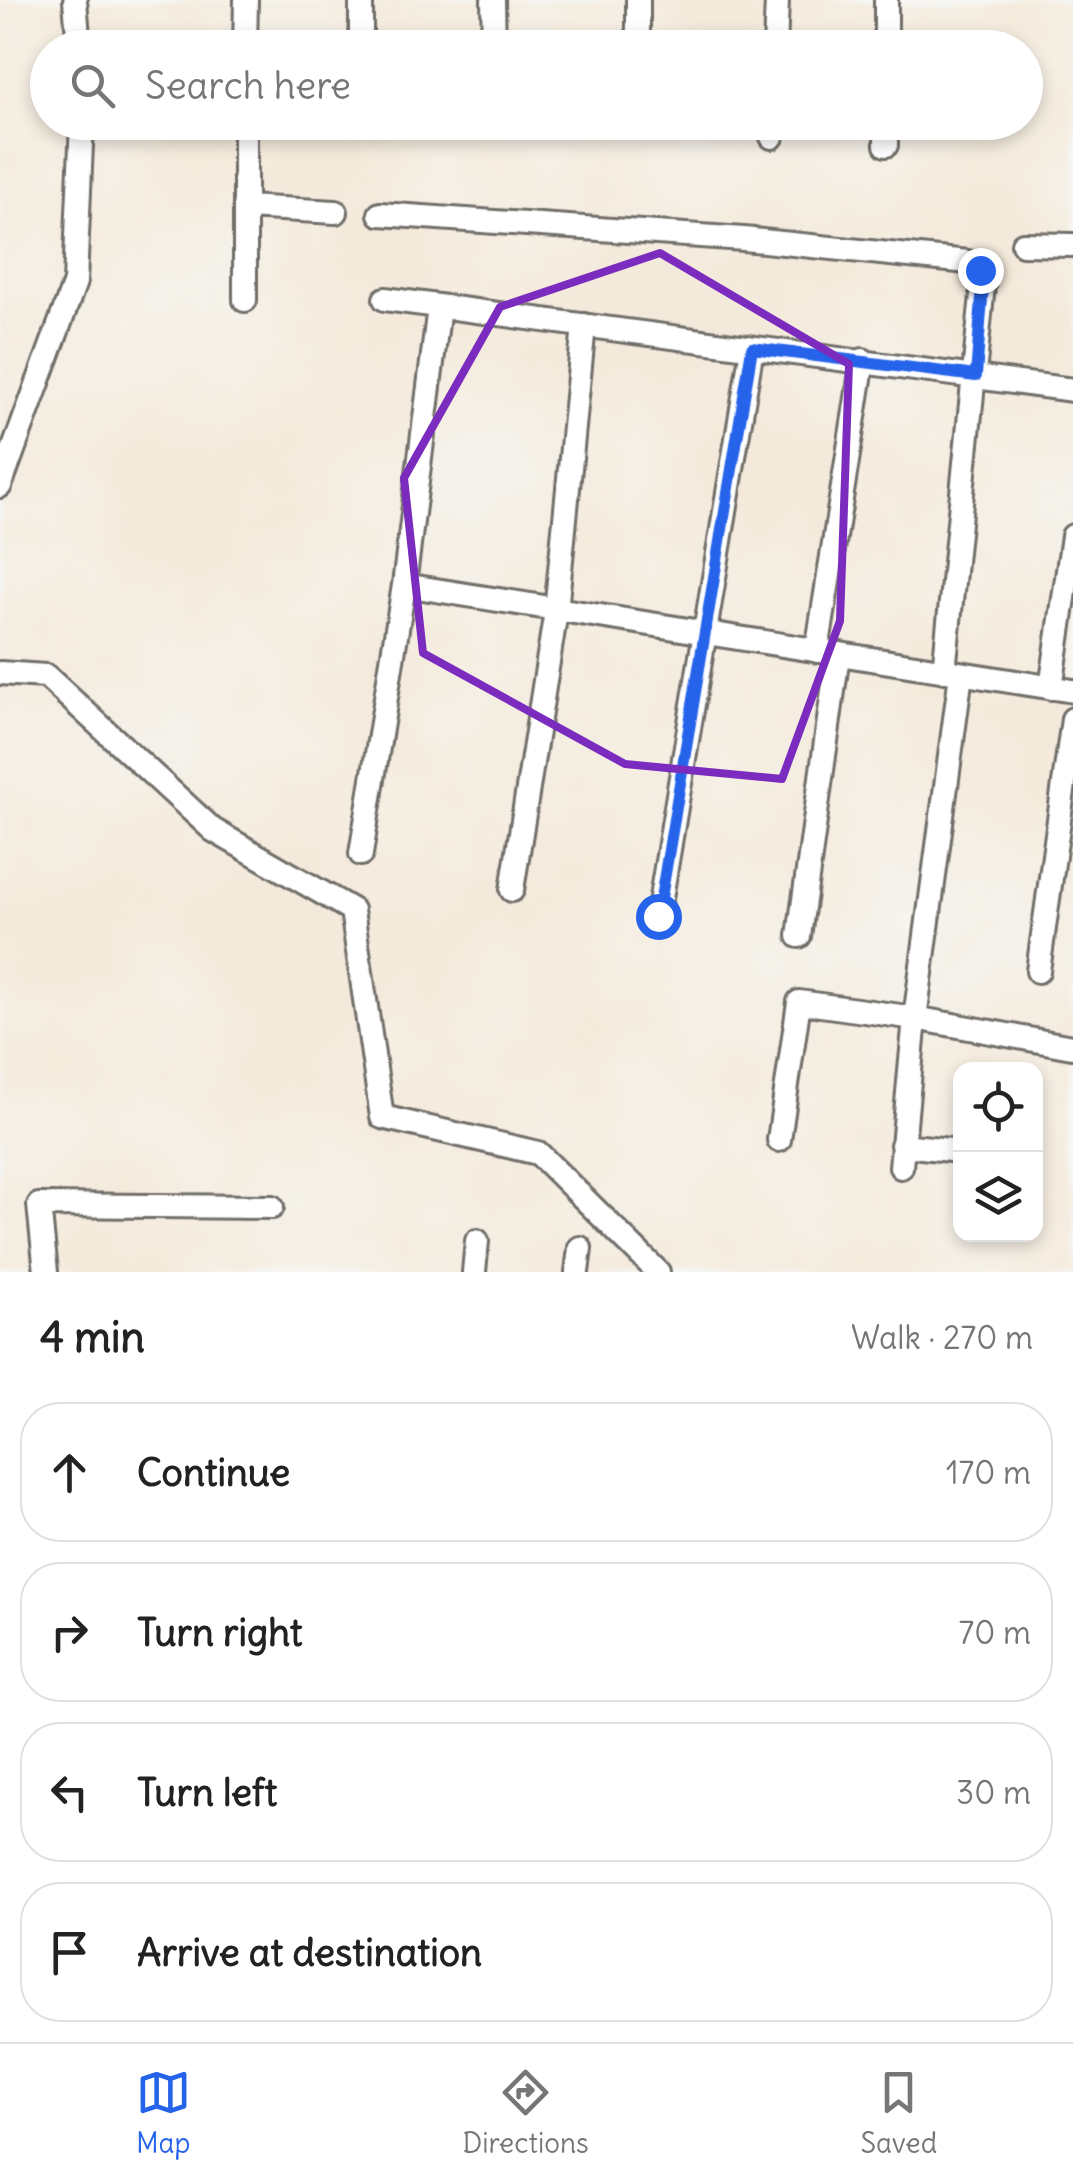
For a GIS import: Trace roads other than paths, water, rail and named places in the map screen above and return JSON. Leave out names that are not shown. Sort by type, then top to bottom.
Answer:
[{"type":"street","points":[[75,0],[78,30]]},
{"type":"street","points":[[245,30],[246,0]]},
{"type":"street","points":[[361,0],[361,30]]},
{"type":"street","points":[[494,0],[494,30]]},
{"type":"street","points":[[638,0],[638,30]]},
{"type":"street","points":[[775,30],[776,0]]},
{"type":"street","points":[[886,0],[886,30]]},
{"type":"street","points":[[0,486],[75,282],[81,140]]},
{"type":"street","points":[[245,140],[245,300]]},
{"type":"street","points":[[245,208],[336,212]]},
{"type":"street","points":[[380,214],[744,239],[968,262],[980,270],[983,285],[952,672],[902,1156],[953,1152]]},
{"type":"street","points":[[1023,244],[1073,245]]},
{"type":"street","points":[[386,299],[1073,390]]},
{"type":"street","points":[[362,854],[404,585],[439,308]]},
{"type":"street","points":[[512,890],[556,611],[584,326]]},
{"type":"street","points":[[658,916],[752,348]]},
{"type":"street","points":[[799,936],[827,653],[863,360]]},
{"type":"street","points":[[404,585],[1062,689],[1073,536]]},
{"type":"street","points":[[0,673],[46,676],[213,830],[352,910],[382,1117],[538,1153],[658,1272]]},
{"type":"street","points":[[1038,970],[1073,718]]},
{"type":"street","points":[[779,1140],[799,1002],[915,1018],[1072,1047]]},
{"type":"street","points":[[46,1272],[39,1204],[272,1207]]},
{"type":"street","points":[[474,1272],[477,1242]]},
{"type":"street","points":[[577,1272],[580,1248]]}]
